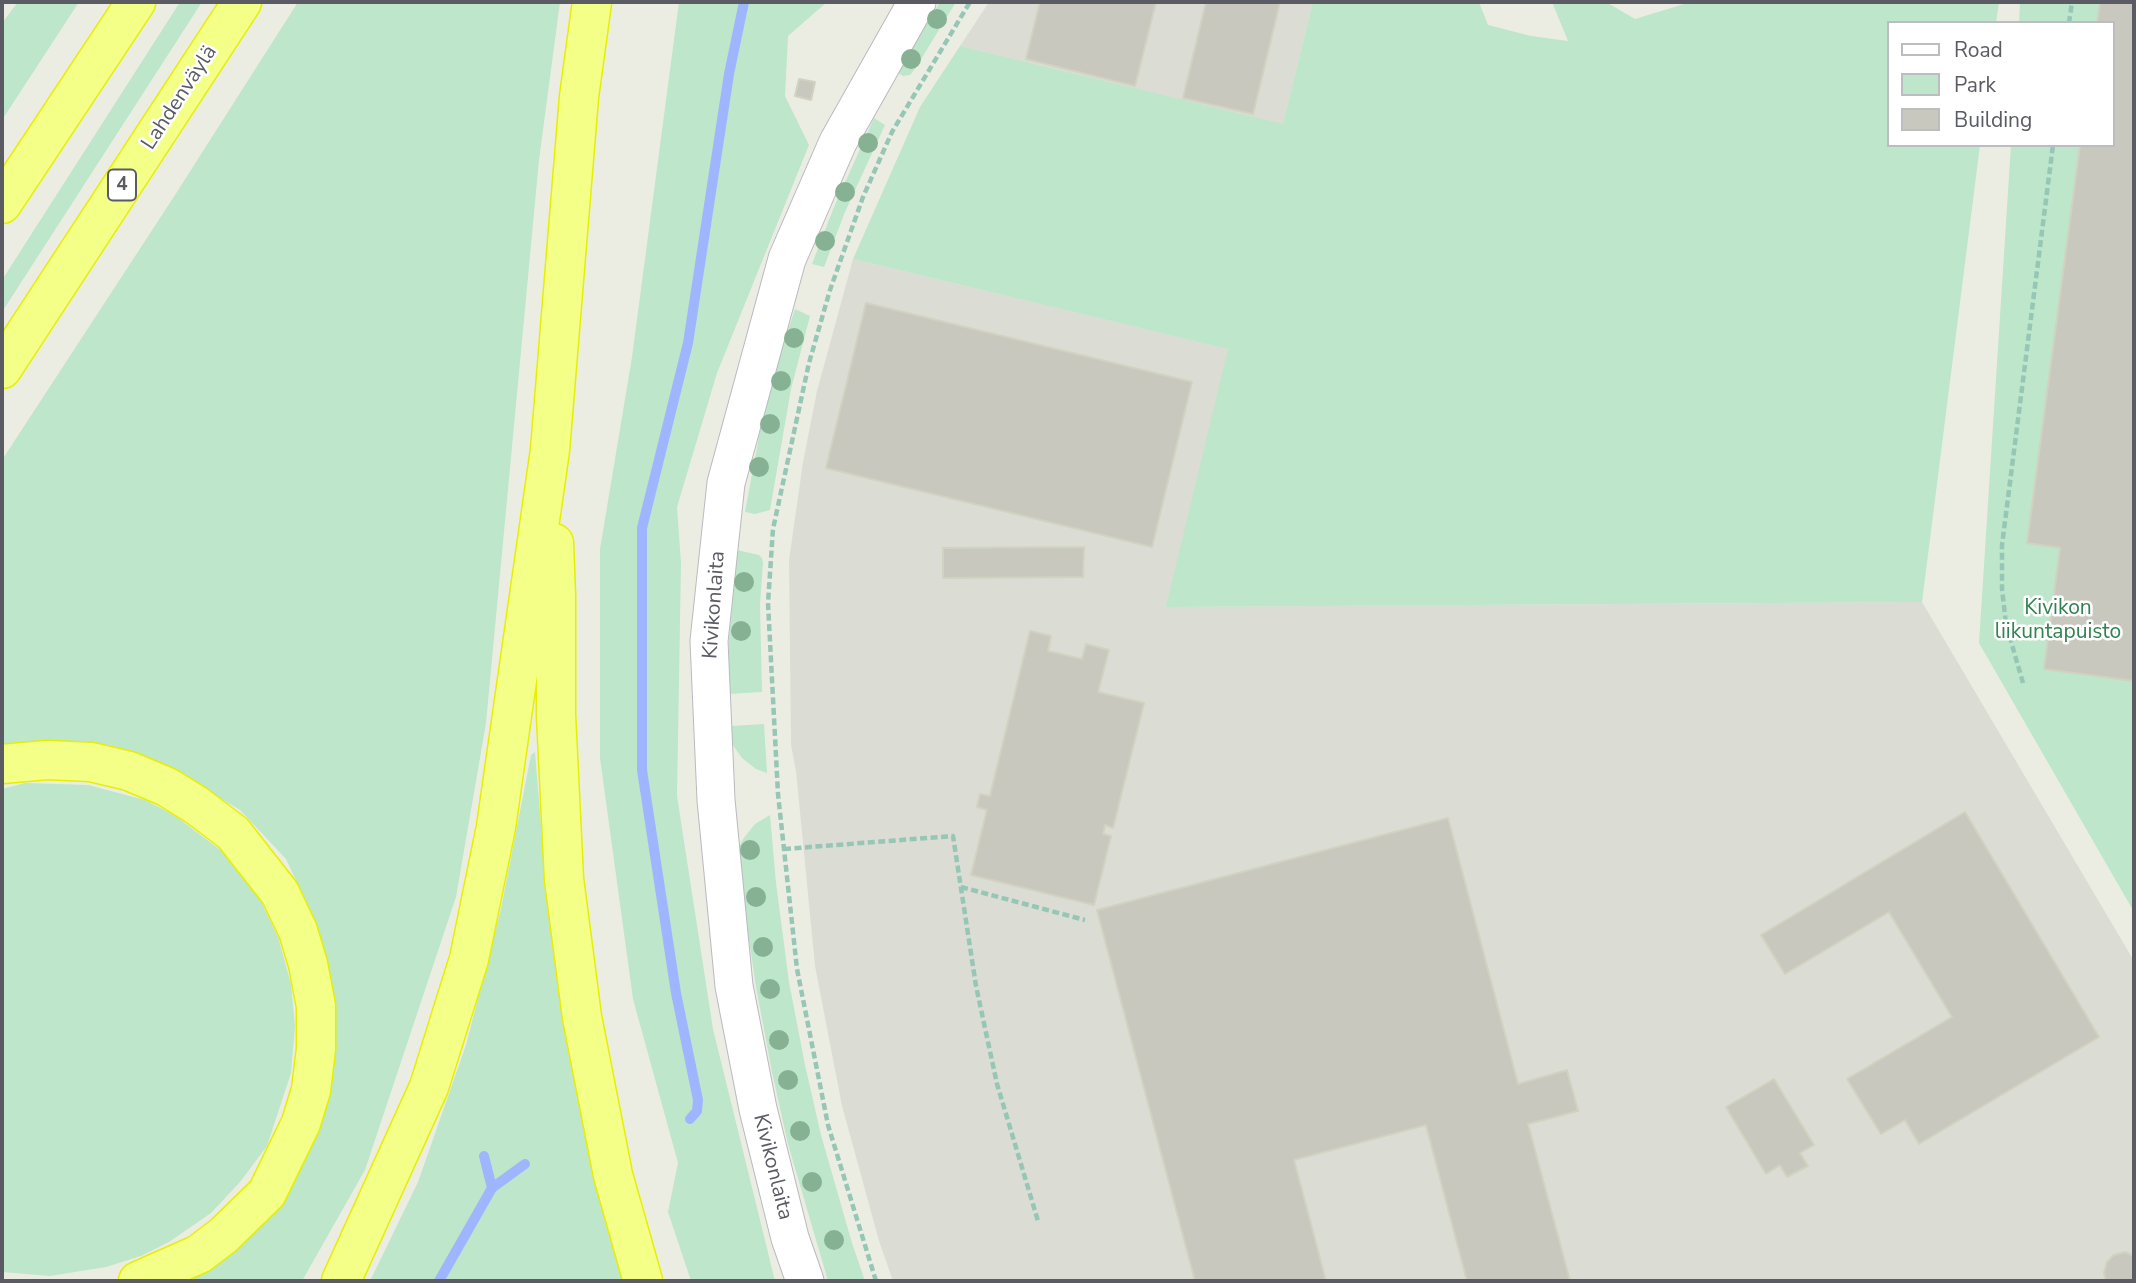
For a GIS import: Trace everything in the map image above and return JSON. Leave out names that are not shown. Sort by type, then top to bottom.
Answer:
[{"type":"highway","points":[[2,204],[136,2]]},
{"type":"highway","name":"Lahdenväylä","points":[[2,369],[242,2]]},
{"type":"highway","points":[[341,1281],[429,1087],[469,958],[505,773],[550,450],[579,97],[592,2]]},
{"type":"highway","points":[[550,450],[556,596],[556,715],[564,879],[582,1017],[614,1175],[643,1281]]},
{"type":"highway","points":[[2,764],[47,760],[91,762],[130,771],[167,787],[196,805],[233,834],[281,893],[298,931],[308,964],[316,1006],[316,1049],[311,1090],[301,1123],[267,1193],[224,1235],[199,1254],[138,1281]]},
{"type":"street","name":"Kivikonlaita","points":[[805,1281],[790,1238],[758,1109],[734,986],[716,800],[709,640],[726,483],[787,259],[838,142],[917,2]]},
{"type":"path","points":[[876,1281],[828,1125],[797,969],[778,794],[768,603],[773,528],[809,363],[830,290],[863,197],[892,132],[970,2]]},
{"type":"path","points":[[2069,21],[2072,2]]},
{"type":"path","points":[[2023,683],[2006,624],[2002,589],[2002,545],[2053,147]]},
{"type":"path","points":[[784,849],[953,836],[976,986],[997,1084],[1038,1221]]},
{"type":"path","points":[[961,887],[1085,920]]},
{"type":"shaded area","points":[[989,2],[1313,2],[1283,125],[960,46]]},
{"type":"shaded area","points":[[853,259],[1229,349],[1167,607],[1922,602],[2134,961],[2134,1281],[893,1281],[879,1241],[842,1106],[815,966],[796,771],[791,745],[789,560],[803,462],[817,391]]},
{"type":"green space","points":[[18,2],[79,2],[2,120],[2,23]]},
{"type":"green space","points":[[180,2],[202,2],[2,312],[2,280]]},
{"type":"green space","points":[[298,2],[560,2],[539,160],[486,723],[456,897],[365,1170],[302,1281],[169,1281],[236,1241],[334,1003],[327,959],[317,926],[286,859],[240,810],[177,772],[2,746],[2,460]]},
{"type":"green space","points":[[679,2],[827,2],[788,36],[785,96],[809,145],[717,373],[677,507],[681,563],[677,796],[713,1029],[775,1281],[691,1281],[668,1212],[678,1163],[633,999],[600,758],[600,549],[632,357]]},
{"type":"green space","points":[[940,2],[956,2],[915,69],[910,75],[903,76],[897,72]]},
{"type":"green space","points":[[1313,2],[1479,2],[1488,25],[1531,36],[1568,41],[1552,2],[1606,2],[1635,19],[1685,2],[1999,2],[1996,21],[1888,21],[1888,147],[1980,147],[1922,602],[1166,607],[1228,349],[853,259],[920,107],[960,46],[1283,124]]},
{"type":"green space","name":"Kivikon liikuntapuisto","points":[[2020,2],[2134,2],[2134,912],[1979,643],[2011,147],[2115,147],[2115,21],[2019,21]]},
{"type":"green space","points":[[874,118],[885,125],[845,212],[824,267],[812,264],[834,207]]},
{"type":"green space","points":[[795,309],[810,316],[791,389],[770,510],[755,514],[745,512],[760,431]]},
{"type":"green space","points":[[737,550],[759,555],[763,563],[760,604],[762,692],[729,694],[729,641]]},
{"type":"green space","points":[[764,724],[767,773],[756,769],[742,758],[730,741],[729,729],[732,726]]},
{"type":"green space","points":[[535,752],[548,910],[568,1044],[626,1281],[370,1281],[418,1182],[466,1045],[501,909],[531,755]]},
{"type":"green space","points":[[25,783],[88,785],[145,800],[174,815],[223,852],[258,895],[278,937],[291,984],[295,1026],[291,1073],[267,1146],[240,1182],[211,1213],[169,1242],[141,1256],[106,1267],[50,1276],[2,1272],[2,789]]},
{"type":"green space","points":[[770,815],[789,982],[805,1065],[821,1135],[865,1281],[828,1281],[788,1144],[772,1072],[756,987],[738,849],[755,824]]},
{"type":"building","points":[[1040,2],[1156,2],[1135,86],[1026,59]]},
{"type":"building","points":[[1206,2],[1280,2],[1253,114],[1183,98]]},
{"type":"building","points":[[2100,2],[2134,2],[2134,681],[2044,669],[2060,548],[2027,543],[2080,147],[2115,147],[2115,21],[2097,21]]},
{"type":"building","points":[[799,79],[815,82],[811,100],[795,96]]},
{"type":"building","points":[[866,303],[1192,382],[1152,547],[826,468]]},
{"type":"building","points":[[1084,547],[1083,577],[943,578],[943,548]]},
{"type":"building","points":[[1030,631],[1051,636],[1048,651],[1082,659],[1086,644],[1109,650],[1098,692],[1144,703],[1113,828],[1105,825],[1103,834],[1111,836],[1094,905],[971,875],[987,810],[977,807],[980,794],[990,796]]},
{"type":"building","points":[[1965,812],[2099,1037],[1919,1144],[1905,1120],[1881,1134],[1847,1079],[1952,1017],[1889,912],[1785,974],[1761,935]]},
{"type":"building","points":[[1448,818],[1518,1084],[1567,1070],[1578,1111],[1528,1124],[1570,1281],[1467,1281],[1426,1125],[1294,1160],[1326,1281],[1195,1281],[1097,910]]},
{"type":"building","points":[[1774,1079],[1814,1145],[1800,1153],[1808,1166],[1787,1177],[1780,1165],[1766,1174],[1726,1107]]},
{"type":"building","points":[[2125,1252],[2134,1256],[2134,1281],[2106,1281],[2104,1273],[2107,1262],[2114,1255]]},
{"type":"waterway","points":[[690,1119],[697,1111],[698,1100],[676,993],[642,770],[642,528],[688,343],[729,74],[744,2]]},
{"type":"waterway","points":[[439,1281],[492,1188],[484,1156]]},
{"type":"waterway","points":[[492,1188],[525,1164]]}]
